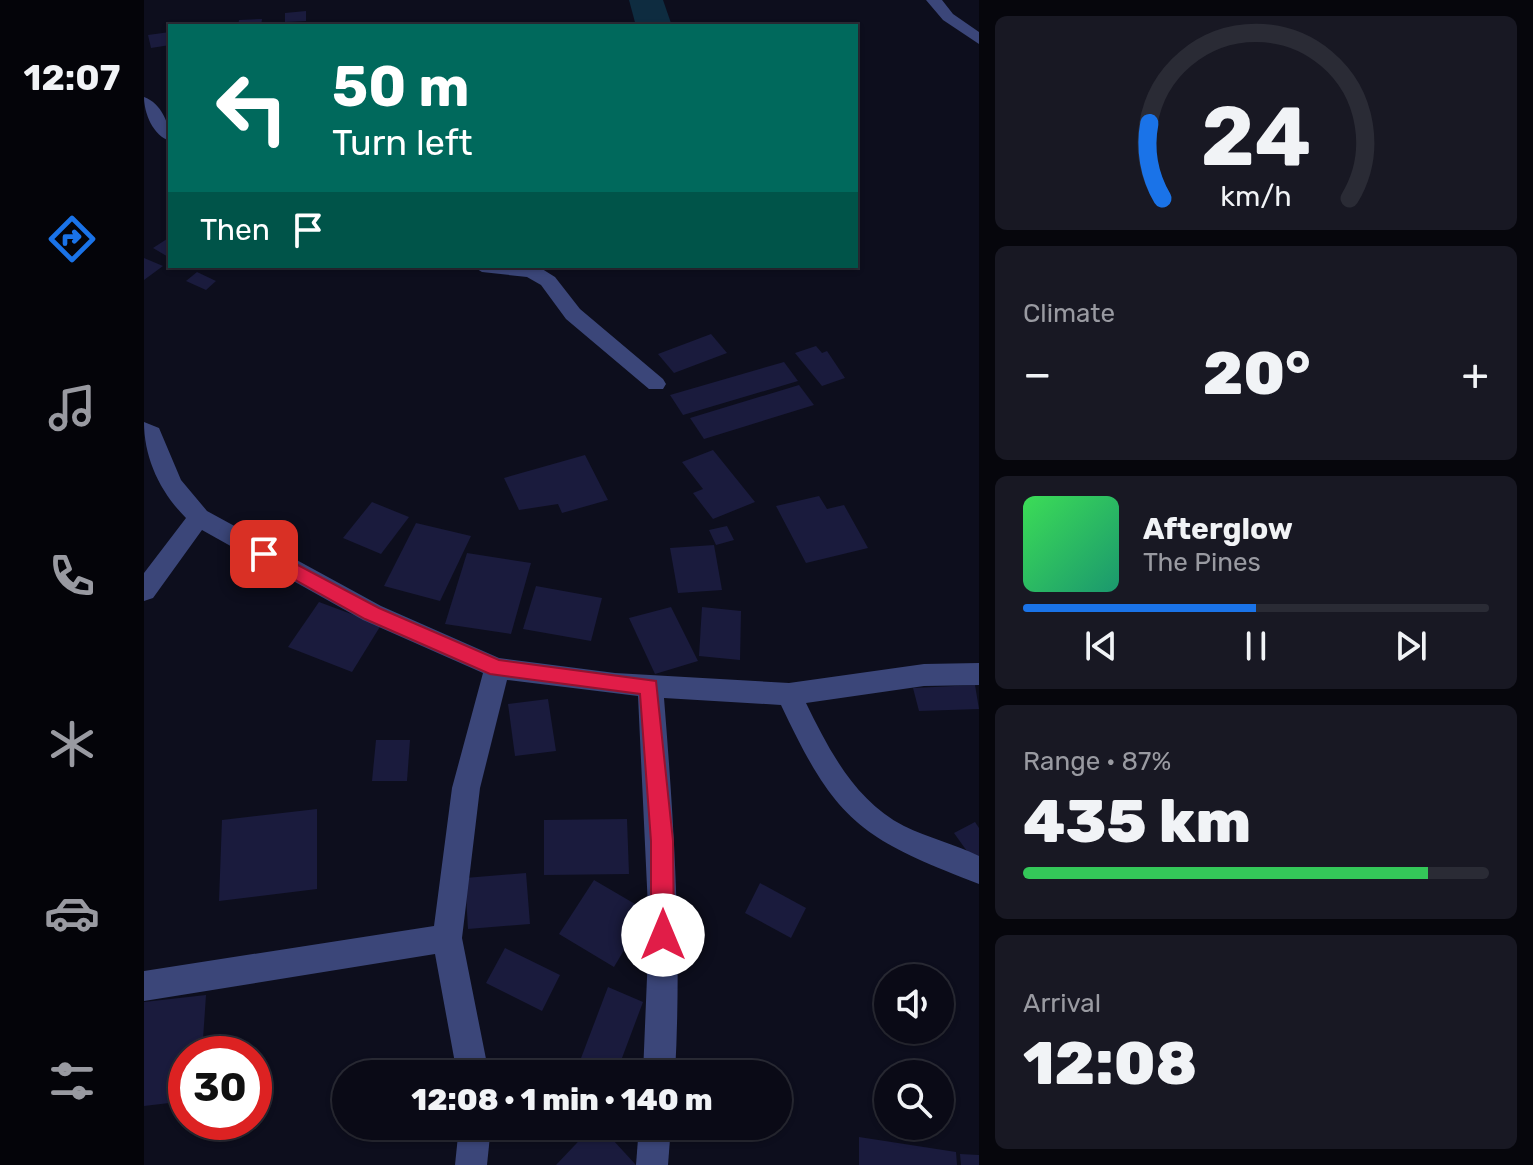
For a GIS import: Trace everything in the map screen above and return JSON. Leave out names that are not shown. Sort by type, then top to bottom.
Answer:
[{"type":"street","points":[[934,0],[948,17],[979,39]]},
{"type":"street","points":[[144,102],[168,133]]},
{"type":"street","points":[[502,268],[532,271],[548,281],[573,314],[656,384]]},
{"type":"street","points":[[144,430],[151,434],[162,454],[170,481],[180,498],[199,517],[372,613],[497,668],[650,687],[789,694],[924,675],[979,674]]},
{"type":"street","points":[[144,591],[199,517]]},
{"type":"street","points":[[470,1060],[447,938],[466,788],[497,668]]},
{"type":"street","points":[[650,687],[662,841],[663,1029],[660,1060]]},
{"type":"street","points":[[789,694],[817,752],[844,795],[893,834],[951,854],[979,871]]},
{"type":"street","points":[[144,986],[447,938]]},
{"type":"street","points":[[471,1165],[474,1140]]},
{"type":"street","points":[[652,1165],[654,1140]]},
{"type":"building","points":[[306,11],[306,21],[285,22],[285,13]]},
{"type":"building","points":[[262,19],[261,24],[238,24],[239,20]]},
{"type":"building","points":[[168,32],[168,45],[151,48],[148,35]]},
{"type":"building","points":[[168,238],[168,257],[153,248]]},
{"type":"building","points":[[144,258],[163,266],[144,280]]},
{"type":"building","points":[[197,272],[216,281],[206,290],[186,281]]},
{"type":"building","points":[[711,334],[727,353],[674,373],[658,354]]},
{"type":"building","points":[[816,346],[822,353],[827,351],[845,378],[822,386],[795,353]]},
{"type":"building","points":[[784,362],[798,381],[683,415],[670,395]]},
{"type":"building","points":[[799,385],[814,405],[704,439],[690,418]]},
{"type":"building","points":[[713,450],[755,502],[713,519],[693,493],[703,489],[682,462]]},
{"type":"building","points":[[585,455],[608,500],[562,513],[558,504],[519,510],[504,478]]},
{"type":"building","points":[[819,496],[827,509],[844,505],[868,548],[806,563],[776,506]]},
{"type":"building","points":[[372,502],[409,517],[381,554],[343,538]]},
{"type":"building","points":[[416,523],[471,536],[440,601],[384,586]]},
{"type":"building","points":[[727,526],[734,540],[716,545],[709,530]]},
{"type":"building","points":[[714,545],[722,590],[678,593],[670,548]]},
{"type":"building","points":[[467,553],[531,563],[511,634],[445,624]]},
{"type":"building","points":[[536,586],[602,598],[591,641],[523,629]]},
{"type":"building","points":[[319,602],[381,625],[352,672],[288,647]]},
{"type":"building","points":[[671,607],[698,661],[655,674],[629,618]]},
{"type":"building","points":[[702,607],[741,611],[740,660],[699,656]]},
{"type":"building","points":[[975,685],[979,709],[919,711],[913,688]]},
{"type":"building","points":[[548,699],[556,751],[515,756],[508,704]]},
{"type":"building","points":[[376,740],[410,740],[407,781],[372,781]]},
{"type":"building","points":[[317,809],[317,889],[219,901],[222,820]]},
{"type":"building","points":[[627,819],[629,874],[544,875],[544,820]]},
{"type":"building","points":[[975,822],[979,828],[979,868],[954,833]]},
{"type":"building","points":[[526,873],[530,924],[468,929],[465,878]]},
{"type":"building","points":[[594,880],[647,911],[614,967],[559,934]]},
{"type":"building","points":[[760,883],[806,908],[791,938],[745,913]]},
{"type":"building","points":[[505,948],[560,975],[542,1011],[486,983]]},
{"type":"building","points":[[608,987],[643,1002],[621,1060],[580,1060]]},
{"type":"building","points":[[206,995],[203,1036],[168,1036],[168,1103],[144,1106],[144,1002]]},
{"type":"building","points":[[859,1137],[956,1152],[957,1165],[859,1165]]},
{"type":"building","points":[[580,1140],[613,1140],[636,1165],[556,1165]]},
{"type":"building","points":[[960,1154],[979,1155],[979,1165],[961,1165]]},
{"type":"waterway","points":[[646,0],[653,24]]},
{"type":"route","points":[[264,554],[372,613],[497,668],[650,687],[662,841],[663,935]]}]
